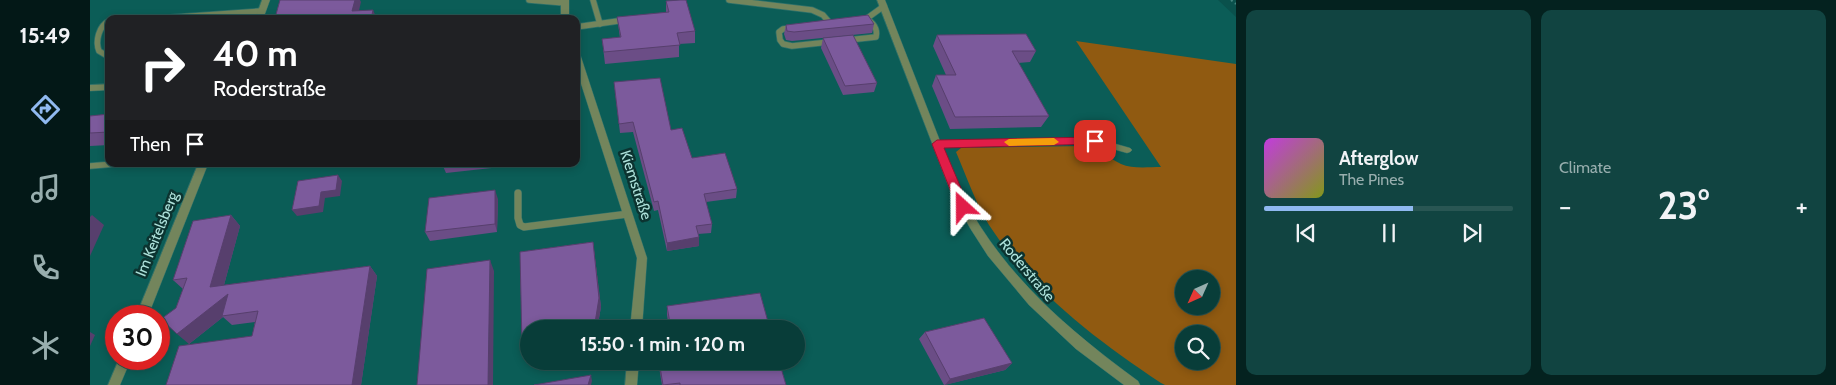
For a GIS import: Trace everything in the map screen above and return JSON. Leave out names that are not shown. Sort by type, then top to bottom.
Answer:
[{"type":"street","points":[[261,15],[266,0]]},
{"type":"street","points":[[565,2],[565,15]]},
{"type":"street","name":"Roderstraße","points":[[882,3],[937,144],[969,219],[992,253],[1037,308],[1072,339],[1134,385]]},
{"type":"street","name":"Kiemstraße","points":[[580,66],[642,258],[637,320]]},
{"type":"street","points":[[90,88],[105,87]]},
{"type":"street","points":[[937,144],[1095,141],[1127,150]]},
{"type":"street","name":"Im Keitelsberg","points":[[146,305],[202,167]]},
{"type":"street","points":[[114,385],[120,370]]},
{"type":"street","points":[[631,385],[632,370]]},
{"type":"lane","points":[[529,0],[565,2]]},
{"type":"lane","points":[[593,0],[600,24]]},
{"type":"lane","points":[[729,0],[812,10],[822,14],[829,22]]},
{"type":"lane","points":[[866,19],[882,3]]},
{"type":"lane","points":[[580,26],[633,19]]},
{"type":"lane","points":[[866,19],[872,22],[877,33],[876,37],[801,46],[786,46],[780,40],[779,32],[783,29],[829,22],[866,19]]},
{"type":"lane","points":[[105,24],[99,31],[96,42],[97,48],[105,55]]},
{"type":"lane","points":[[90,166],[105,165]]},
{"type":"lane","points":[[518,193],[518,218],[520,225],[524,227],[628,214]]},
{"type":"path","points":[[1232,0],[1236,4]]},
{"type":"shaded area","points":[[90,0],[1218,0],[1236,17],[1236,385],[90,385]]},
{"type":"shaded area","points":[[1076,41],[1236,64],[1236,385],[1165,385],[1112,349],[1067,313],[1025,272],[989,225],[975,199],[956,152],[961,148],[1085,146],[1095,149],[1125,166],[1161,167]]},
{"type":"building","points":[[280,0],[355,0],[352,11],[373,10],[372,15],[276,15]]},
{"type":"building","points":[[686,0],[695,31],[677,33],[680,45],[604,52],[602,39],[621,37],[617,17],[669,12],[666,1]]},
{"type":"building","points":[[868,15],[874,24],[794,32],[787,31],[786,25]]},
{"type":"building","points":[[1026,34],[1036,51],[1012,51],[1049,116],[955,117],[936,75],[956,75],[937,35]]},
{"type":"building","points":[[853,35],[877,83],[845,86],[823,38]]},
{"type":"building","points":[[660,78],[671,130],[682,128],[692,158],[725,153],[737,189],[704,194],[712,224],[696,226],[699,237],[667,243],[658,201],[654,202],[633,122],[619,124],[614,82]]},
{"type":"building","points":[[105,114],[105,132],[90,133],[90,116]]},
{"type":"building","points":[[338,175],[336,190],[321,192],[319,206],[292,210],[298,181]]},
{"type":"building","points":[[495,190],[495,224],[425,232],[429,198]]},
{"type":"building","points":[[231,215],[210,287],[370,266],[352,385],[166,385],[179,346],[252,336],[258,311],[222,316],[228,294],[177,334],[170,327],[170,312],[176,308],[187,278],[173,280],[193,221]]},
{"type":"building","points":[[593,242],[599,298],[595,320],[521,320],[520,252]]},
{"type":"building","points":[[490,260],[488,385],[417,385],[427,269]]},
{"type":"building","points":[[760,293],[768,320],[669,320],[667,306]]},
{"type":"building","points":[[984,318],[1012,363],[950,379],[925,332]]},
{"type":"building","points":[[660,370],[782,370],[786,385],[680,385],[680,383],[663,385]]},
{"type":"building","points":[[591,375],[588,385],[534,385]]},
{"type":"slow traffic","points":[[1009,142],[1054,142]]},
{"type":"route","points":[[963,207],[937,144],[1095,141]]}]
